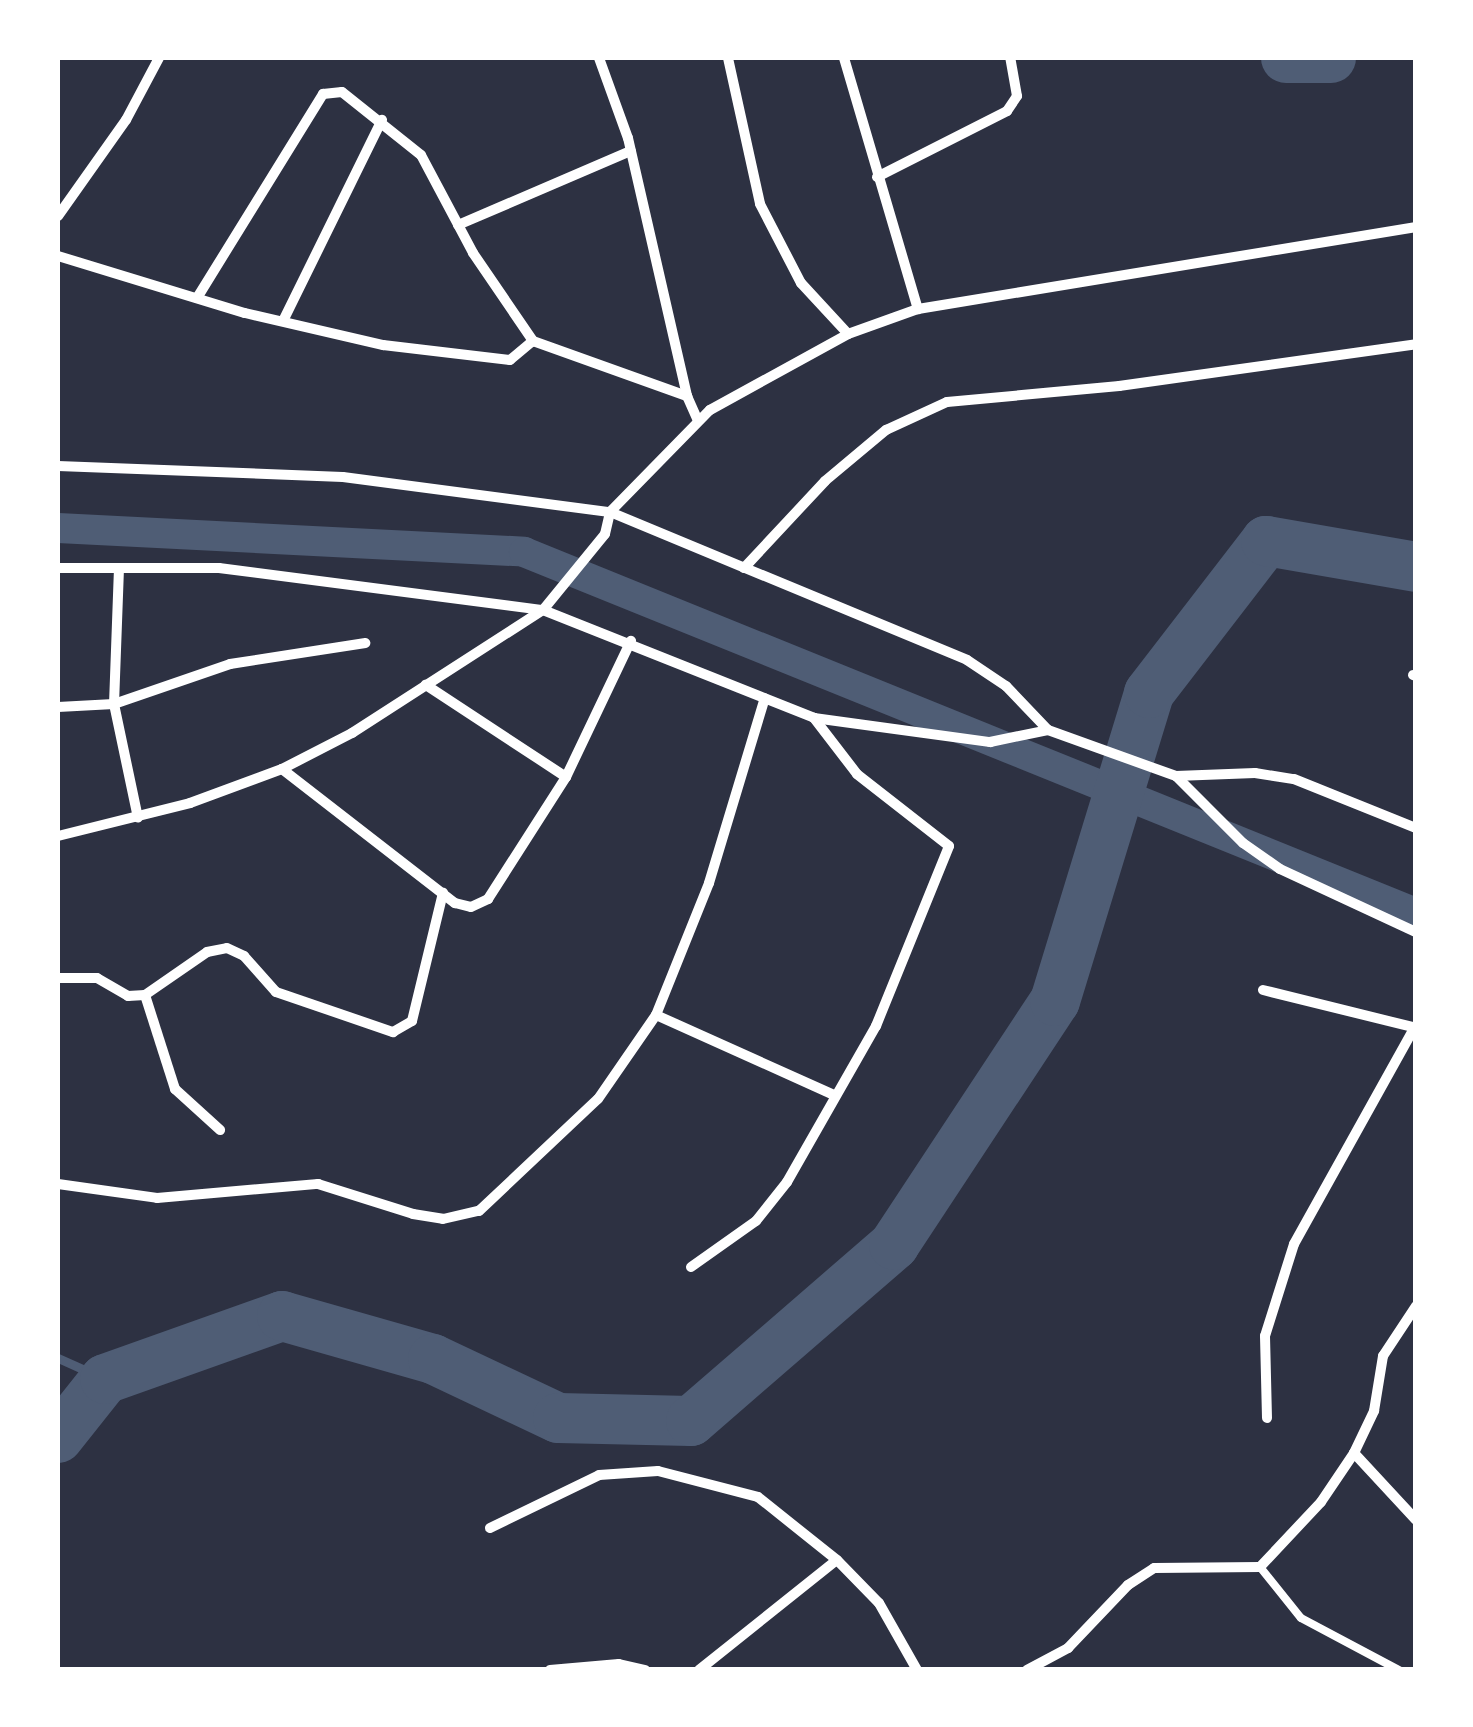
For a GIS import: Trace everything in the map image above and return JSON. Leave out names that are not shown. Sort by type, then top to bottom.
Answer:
[{"type":"street","points":[[58,216],[126,120],[159,58]]},
{"type":"street","points":[[599,58],[631,151],[687,396],[698,420]]},
{"type":"street","points":[[728,58],[760,204],[801,284],[848,334]]},
{"type":"street","points":[[844,58],[918,309]]},
{"type":"street","points":[[877,177],[1007,111],[1017,96],[1010,58]]},
{"type":"street","points":[[198,298],[323,94],[342,92],[382,120],[421,156],[458,225],[533,341],[687,396]]},
{"type":"street","points":[[284,319],[382,120]]},
{"type":"street","points":[[458,225],[631,151]]},
{"type":"street","points":[[58,836],[138,818],[282,770],[426,685],[557,598],[605,534],[610,512],[698,420],[848,334],[918,309],[1416,227]]},
{"type":"street","points":[[58,256],[198,298],[383,345],[510,360],[533,341]]},
{"type":"street","points":[[744,568],[825,481],[886,430],[947,402],[1119,386],[1416,344]]},
{"type":"street","points":[[58,466],[344,477],[610,512],[966,660],[1006,686],[1048,730],[1176,776],[1255,773],[1308,784],[1416,828]]},
{"type":"street","points":[[58,568],[220,568],[544,610],[632,641],[814,718],[990,742],[1048,730]]},
{"type":"street","points":[[120,568],[114,704],[138,818]]},
{"type":"street","points":[[282,770],[443,893],[470,907],[488,899],[566,777],[632,641]]},
{"type":"street","points":[[58,707],[114,704],[230,664],[365,642]]},
{"type":"street","points":[[426,685],[566,777]]},
{"type":"street","points":[[58,1184],[157,1198],[318,1184],[413,1214],[443,1218],[478,1211],[598,1100],[656,1015],[709,883],[765,698]]},
{"type":"street","points":[[691,1267],[756,1221],[786,1182],[832,1094],[876,1026],[949,846],[857,774],[814,718]]},
{"type":"street","points":[[1176,776],[1243,842],[1326,894],[1416,932]]},
{"type":"street","points":[[58,978],[96,978],[128,996],[145,995],[207,952],[227,948],[244,956],[276,992],[393,1032],[412,1021],[443,893]]},
{"type":"street","points":[[1263,990],[1415,1028],[1294,1244],[1265,1336],[1266,1418]]},
{"type":"street","points":[[145,995],[160,1060],[175,1089],[220,1130]]},
{"type":"street","points":[[656,1015],[832,1094]]},
{"type":"street","points":[[1027,1670],[1068,1648],[1128,1585],[1154,1568],[1260,1567],[1321,1502],[1354,1453],[1374,1411],[1383,1356],[1416,1306]]},
{"type":"street","points":[[1354,1453],[1416,1520]]},
{"type":"street","points":[[490,1528],[599,1475],[658,1471],[758,1497],[837,1560],[896,1624],[917,1670]]},
{"type":"street","points":[[699,1670],[837,1560]]},
{"type":"street","points":[[550,1670],[619,1664],[645,1670]]},
{"type":"lane","points":[[1260,1567],[1301,1618],[1398,1670]]},
{"type":"waterway","points":[[1286,58],[1331,58]]},
{"type":"waterway","points":[[58,528],[524,552],[1416,913]]},
{"type":"waterway","points":[[58,1438],[105,1379],[282,1316],[433,1359],[558,1418],[691,1421],[894,1245],[1055,1001],[1149,693],[1266,541],[1416,567]]},
{"type":"waterway","points":[[58,1358],[105,1379]]}]
